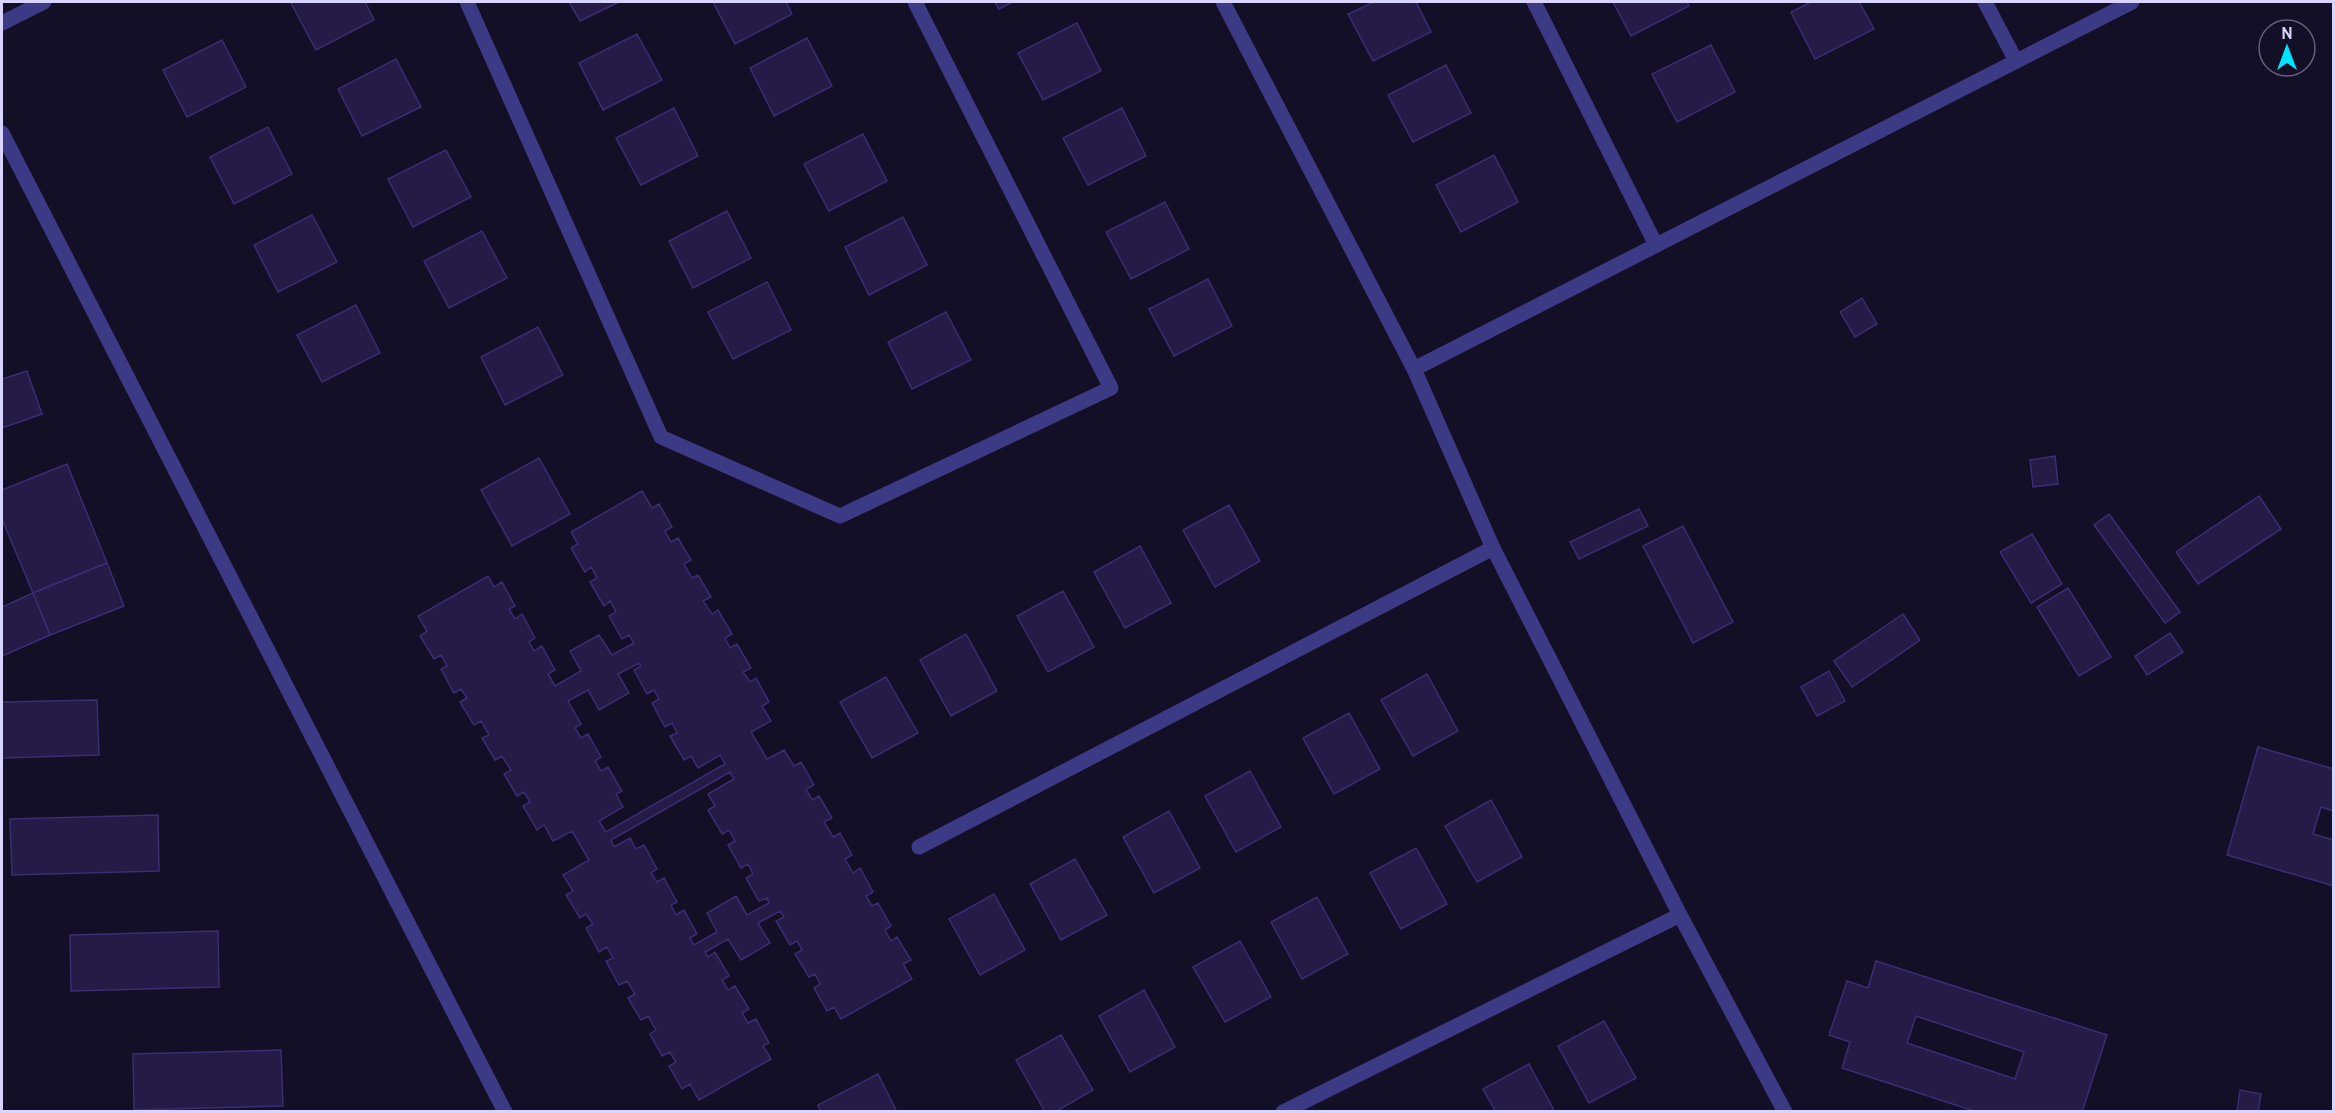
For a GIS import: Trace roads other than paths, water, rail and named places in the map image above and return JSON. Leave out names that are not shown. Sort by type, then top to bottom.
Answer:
[{"type":"street","points":[[2,23],[44,2]]},
{"type":"street","points":[[467,2],[661,437],[840,516],[1111,388],[915,2]]},
{"type":"street","points":[[1223,2],[1414,369],[1493,548],[1680,915],[1785,1112]]},
{"type":"street","points":[[1534,2],[1656,245]]},
{"type":"street","points":[[1985,2],[2016,61]]},
{"type":"street","points":[[1414,369],[2132,2]]},
{"type":"street","points":[[2,133],[505,1112]]},
{"type":"street","points":[[920,847],[1493,548]]},
{"type":"street","points":[[1283,1112],[1680,915]]}]
